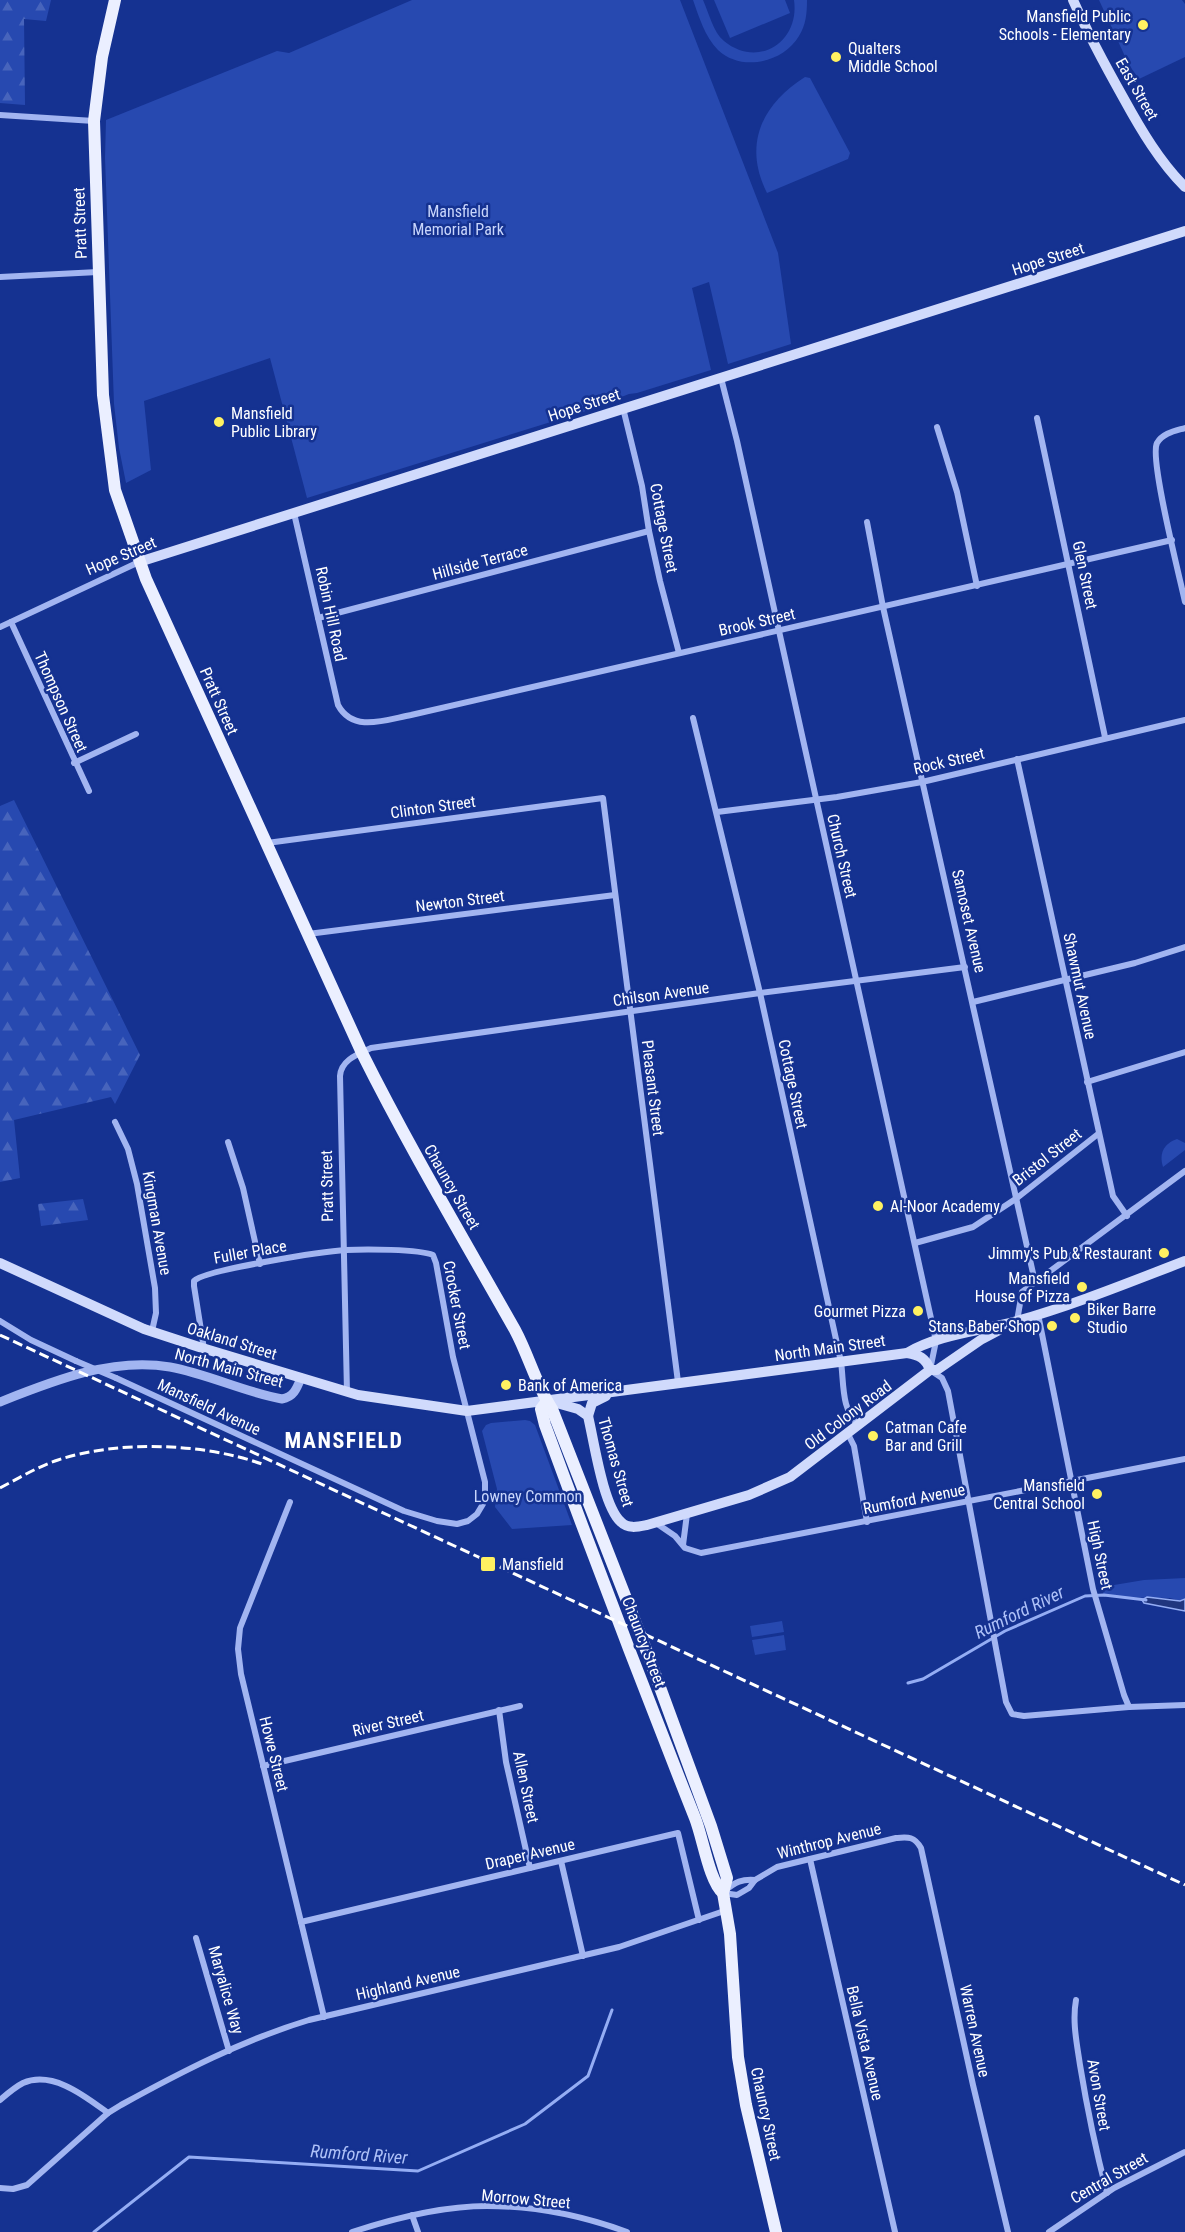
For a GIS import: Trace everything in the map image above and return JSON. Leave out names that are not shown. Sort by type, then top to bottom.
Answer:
[{"type":"main road","name":"Pratt Street","points":[[115,0],[102,57],[94,121],[103,395],[115,490],[139,562],[362,1053]]},
{"type":"main road","name":"East Street","points":[[1073,0],[1131,112],[1165,164],[1185,187]]},
{"type":"main road","name":"Hope Street","points":[[139,562],[1185,231]]},
{"type":"main road","name":"Chauncy Street","points":[[362,1053],[394,1117],[524,1347],[546,1401],[541,1409],[545,1425],[611,1605],[697,1823],[715,1884],[723,1893],[730,1934],[738,2057],[746,2105],[776,2232]]},
{"type":"main road","name":"North Main Street","points":[[467,1411],[907,1353],[918,1346],[1017,1321],[1185,1261]]},
{"type":"main road","name":"Oakland Street","points":[[0,1263],[152,1331],[204,1349],[347,1392],[467,1411]]},
{"type":"main road","name":"Old Colony Road","points":[[656,1523],[771,1487],[790,1477],[930,1370],[938,1370],[982,1339],[1017,1321]]},
{"type":"main road","points":[[907,1353],[922,1358],[928,1363],[930,1370]]},
{"type":"main road","points":[[588,1416],[590,1407],[596,1400],[615,1391]]},
{"type":"main road","name":"Thomas Street","points":[[546,1401],[578,1409],[588,1416],[602,1478],[614,1515],[621,1523],[633,1527],[656,1523]]},
{"type":"street","points":[[0,115],[94,121]]},
{"type":"street","points":[[0,277],[98,272]]},
{"type":"street","name":"Church Street","points":[[721,378],[936,1341]]},
{"type":"street","name":"Cottage Street","points":[[623,408],[642,486],[649,531],[679,653]]},
{"type":"street","name":"Glen Street","points":[[1037,418],[1070,564],[1105,737]]},
{"type":"street","points":[[937,427],[957,492],[976,586]]},
{"type":"street","points":[[1185,428],[1163,436],[1156,448],[1160,487],[1185,602]]},
{"type":"street","name":"Robin Hill Road","points":[[294,513],[338,705],[348,718]]},
{"type":"street","name":"Samoset Avenue","points":[[867,522],[883,607],[1035,1282]]},
{"type":"street","name":"Hillside Terrace","points":[[318,618],[649,531]]},
{"type":"street","name":"Brook Street","points":[[348,718],[357,723],[411,715],[1172,540]]},
{"type":"street","name":"Hope Street","points":[[0,627],[139,562]]},
{"type":"street","name":"Thompson Street","points":[[11,622],[88,791]]},
{"type":"street","name":"Cottage Street","points":[[693,718],[760,993],[842,1362],[847,1409],[850,1419],[859,1425]]},
{"type":"street","name":"Rock Street","points":[[717,812],[837,797],[922,782],[1105,737],[1185,720]]},
{"type":"street","points":[[74,763],[136,734]]},
{"type":"street","name":"Shawmut Avenue","points":[[1017,759],[1098,1134],[1113,1196],[1127,1216]]},
{"type":"street","name":"Clinton Street","points":[[267,843],[603,798]]},
{"type":"street","name":"Pleasant Street","points":[[603,798],[678,1382]]},
{"type":"street","name":"Newton Street","points":[[308,934],[615,895]]},
{"type":"street","points":[[973,1002],[1136,963],[1185,947]]},
{"type":"street","name":"Chilson Avenue","points":[[362,1053],[370,1048],[760,993],[965,967]]},
{"type":"street","points":[[1087,1082],[1185,1052]]},
{"type":"street","name":"Pratt Street","points":[[347,1392],[340,1071],[346,1061],[362,1053]]},
{"type":"street","name":"Kingman Avenue","points":[[115,1122],[128,1149],[137,1184],[156,1301],[152,1331]]},
{"type":"street","name":"Bristol Street","points":[[915,1243],[973,1227],[1017,1198],[1098,1134]]},
{"type":"street","points":[[228,1142],[243,1188],[260,1264]]},
{"type":"street","points":[[1017,1321],[1022,1292],[1185,1171]]},
{"type":"street","name":"Fuller Place","points":[[204,1349],[195,1279],[214,1272],[345,1250]]},
{"type":"street","name":"Crocker Street","points":[[345,1250],[418,1251],[433,1255],[453,1357],[467,1411]]},
{"type":"street","name":"High Street","points":[[1038,1314],[1095,1601],[1129,1707]]},
{"type":"street","name":"Mansfield Avenue","points":[[0,1321],[31,1340],[404,1511],[448,1524],[468,1521],[480,1509],[485,1494],[485,1482],[467,1411]]},
{"type":"street","points":[[936,1341],[930,1370],[942,1378],[948,1391],[1006,1702],[1012,1714],[1024,1716],[1129,1707],[1185,1705]]},
{"type":"street","name":"North Main Street","points":[[0,1402],[62,1378],[128,1365],[171,1367],[282,1399],[288,1398],[293,1393],[301,1378]]},
{"type":"street","points":[[848,1434],[854,1446],[867,1522]]},
{"type":"street","name":"Rumford Avenue","points":[[683,1546],[701,1553],[1185,1459]]},
{"type":"street","name":"Howe Street","points":[[290,1502],[240,1628],[238,1650],[241,1674],[324,2017]]},
{"type":"street","points":[[683,1546],[687,1514]]},
{"type":"street","points":[[656,1523],[675,1536],[683,1546]]},
{"type":"street","name":"River Street","points":[[263,1766],[520,1706]]},
{"type":"street","name":"Allen Street","points":[[499,1710],[506,1762],[530,1868]]},
{"type":"street","name":"Draper Avenue","points":[[301,1922],[678,1833],[699,1920]]},
{"type":"street","name":"Winthrop Avenue","points":[[723,1893],[737,1895],[749,1888],[755,1880],[777,1867],[860,1845],[896,1838],[913,1838]]},
{"type":"street","name":"Warren Avenue","points":[[913,1838],[921,1848],[1008,2232]]},
{"type":"street","name":"Bella Vista Avenue","points":[[810,1859],[895,2232]]},
{"type":"street","points":[[561,1861],[584,1956]]},
{"type":"street","name":"Winthrop Avenue","points":[[723,1893],[734,1882],[755,1880]]},
{"type":"street","name":"Highland Avenue","points":[[0,2188],[13,2189],[27,2185],[108,2113],[155,2087],[272,2032],[324,2017],[584,1956],[638,1941],[727,1911]]},
{"type":"street","name":"Maryalice Way","points":[[196,1938],[229,2051]]},
{"type":"street","name":"Avon Street","points":[[1076,2000],[1074,2027],[1094,2144],[1107,2193]]},
{"type":"street","points":[[0,2100],[22,2084],[44,2080],[81,2093],[108,2113]]},
{"type":"street","name":"Central Street","points":[[1049,2232],[1107,2193],[1185,2152]]},
{"type":"street","name":"Morrow Street","points":[[352,2232],[431,2211],[486,2206],[564,2214],[627,2232]]},
{"type":"street","points":[[412,2215],[417,2232]]},
{"type":"green space","points":[[0,0],[51,0],[46,21],[24,19],[25,105],[0,103]]},
{"type":"green space","name":"Mansfield Memorial Park","points":[[412,0],[680,0],[778,253],[791,344],[728,364],[709,282],[692,288],[711,370],[629,394],[583,412],[307,498],[270,358],[144,401],[151,470],[126,483],[114,404],[105,158],[106,120],[277,51],[289,53]]},
{"type":"green space","points":[[693,0],[703,0],[714,28],[724,41],[737,49],[750,52],[774,47],[783,39],[794,15],[794,0],[807,0],[805,23],[799,36],[783,53],[761,61],[738,61],[727,57],[713,45]]},
{"type":"green space","points":[[714,0],[785,0],[790,13],[730,38]]},
{"type":"green space","name":"Mansfield Public Schools - Elementary","points":[[1099,0],[1182,0],[1185,4],[1185,57],[1139,79],[1129,65]]},
{"type":"green space","points":[[805,77],[810,78],[850,153],[848,159],[767,193],[757,159],[760,128],[767,113],[777,100]]},
{"type":"green space","points":[[14,800],[140,1055],[115,1104],[111,1097],[14,1120],[20,1178],[0,1182],[0,806]]},
{"type":"green space","points":[[1177,1139],[1185,1143],[1185,1150],[1163,1167],[1163,1150]]},
{"type":"green space","points":[[83,1199],[88,1220],[41,1226],[38,1204]]},
{"type":"green space","name":"Lowney Common","points":[[525,1420],[535,1425],[572,1525],[512,1529],[495,1507],[497,1489],[482,1431],[486,1425],[491,1423]]},
{"type":"green space","points":[[1185,1578],[1185,1602],[1170,1598],[1104,1597],[1102,1587],[1144,1580]]},
{"type":"green space","points":[[782,1621],[784,1632],[752,1637],[750,1626]]},
{"type":"green space","points":[[784,1635],[786,1650],[755,1655],[752,1640]]},
{"type":"shaded area","points":[[1147,1597],[1180,1601],[1185,1599],[1185,1611],[1144,1603],[1142,1600]]},
{"type":"waterway","name":"Rumford River","points":[[908,1683],[923,1679],[1005,1631],[1085,1596],[1104,1595],[1146,1600]]},
{"type":"waterway","name":"Rumford River","points":[[94,2232],[189,2157],[418,2171],[525,2124],[588,2076],[612,2010]]},
{"type":"railway","points":[[0,1335],[1185,1885]]},
{"type":"railway","points":[[0,1488],[58,1460],[107,1449],[187,1448],[239,1457],[262,1464]]},
{"type":"place","name":"Mansfield Public Schools - Elementary","points":[[1143,25]]},
{"type":"place","name":"Qualters Middle School","points":[[836,57]]},
{"type":"place","name":"Mansfield Public Library","points":[[219,422]]},
{"type":"place","name":"Al-Noor Academy","points":[[878,1206]]},
{"type":"place","name":"Jimmy's Pub & Restaurant","points":[[1164,1253]]},
{"type":"place","name":"Mansfield House of Pizza","points":[[1082,1287]]},
{"type":"place","name":"Gourmet Pizza","points":[[918,1311]]},
{"type":"place","name":"Biker Barre Studio","points":[[1075,1318]]},
{"type":"place","name":"Stans Baber Shop","points":[[1052,1326]]},
{"type":"place","name":"Bank of America","points":[[506,1385]]},
{"type":"place","name":"Catman Cafe Bar and Grill","points":[[873,1436]]},
{"type":"place","name":"Mansfield Central School","points":[[1097,1494]]},
{"type":"place","name":"Mansfield","points":[[488,1564]]},
{"type":"district","name":"MANSFIELD","points":[[344,1440]]}]
